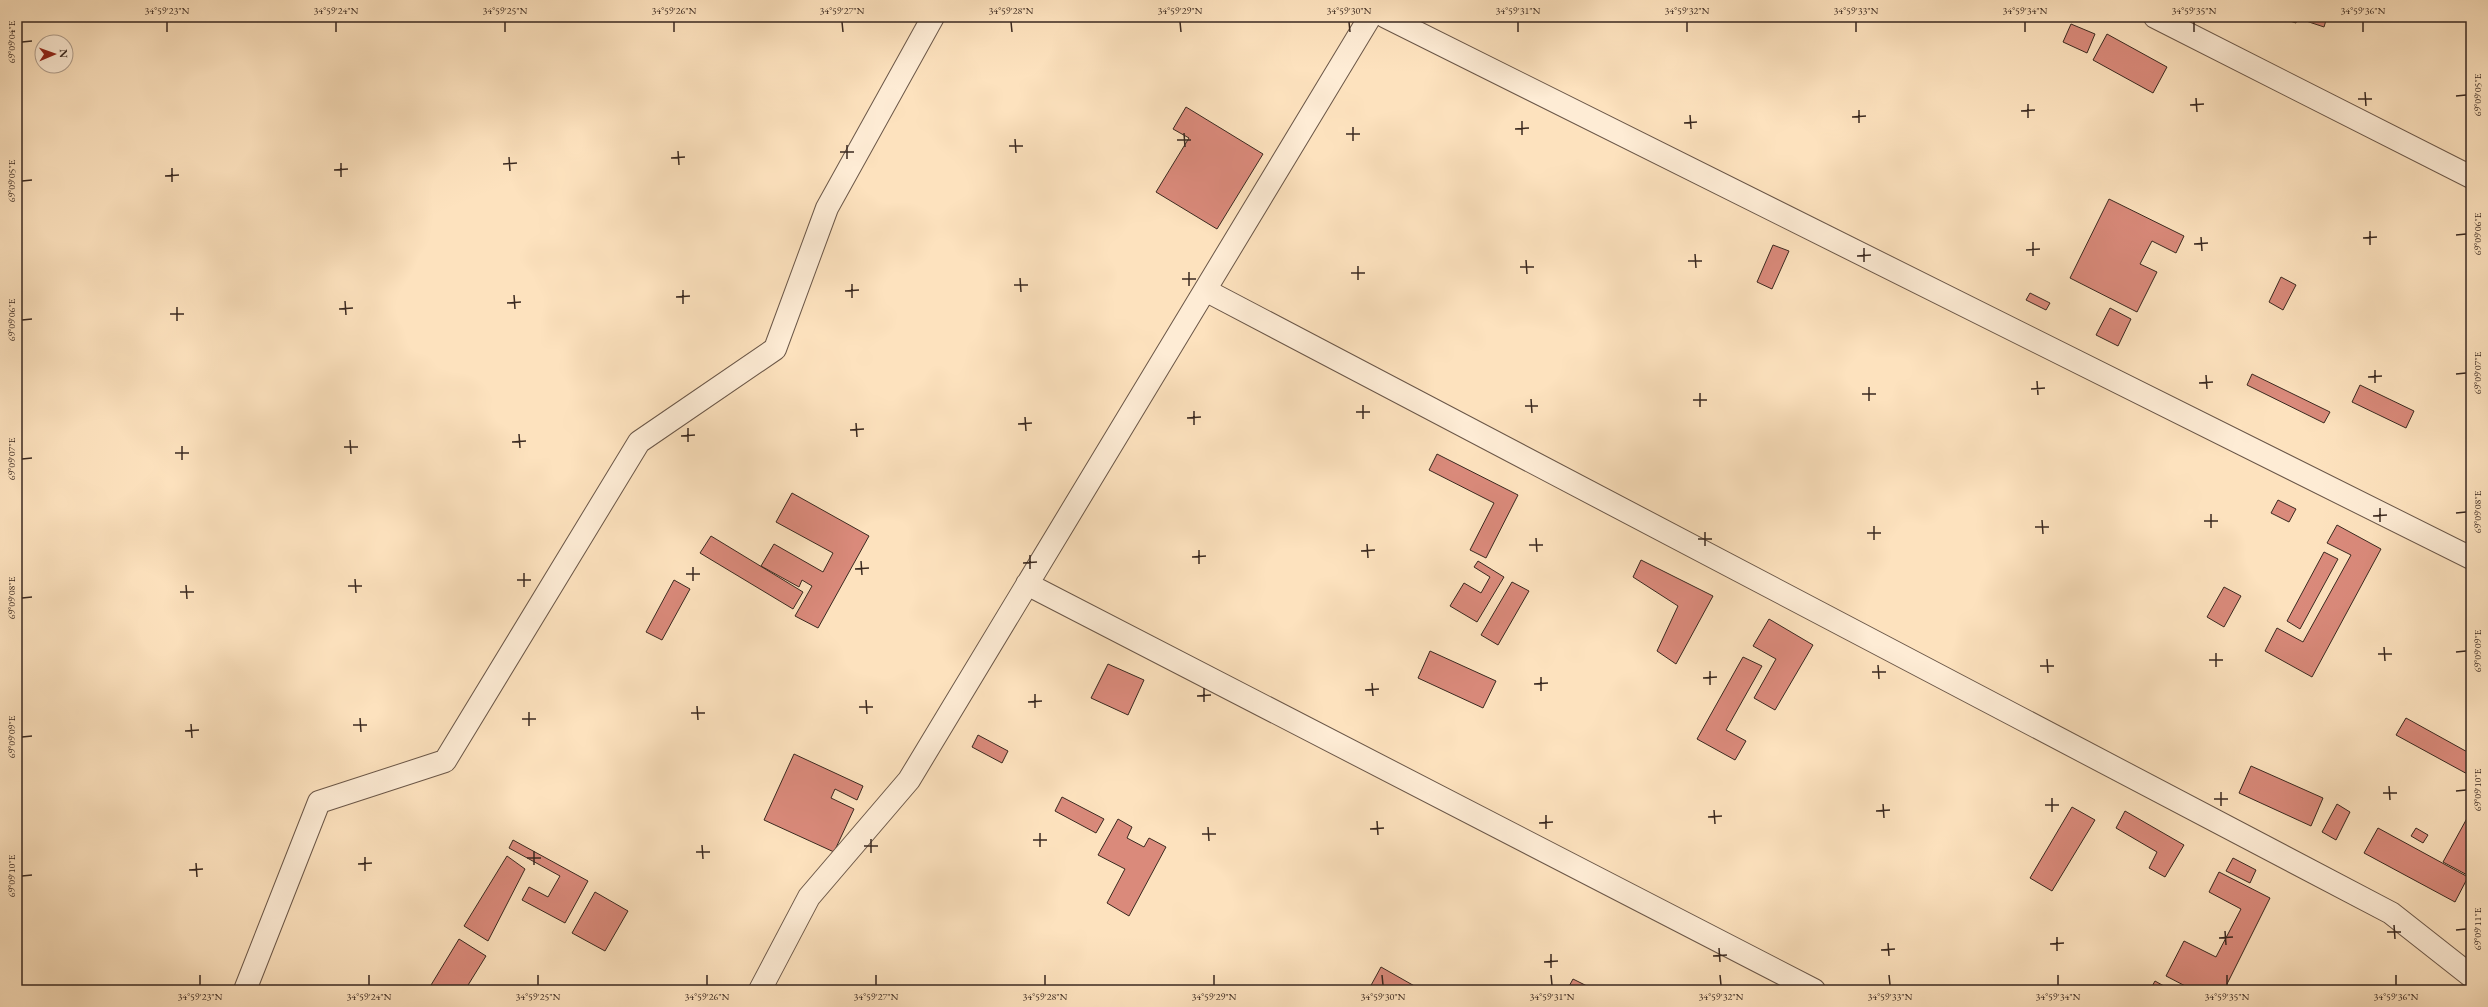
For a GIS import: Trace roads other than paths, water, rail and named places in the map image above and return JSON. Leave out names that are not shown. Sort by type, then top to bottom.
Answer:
[{"type":"street","points":[[245,990],[319,802],[446,761],[639,442],[775,349],[828,208],[933,17]]},
{"type":"street","points":[[760,990],[809,897],[910,780],[1370,17]]},
{"type":"street","points":[[1386,17],[2471,558]]},
{"type":"street","points":[[2162,19],[2471,177]]},
{"type":"street","points":[[1205,290],[2391,913],[2471,976]]},
{"type":"street","points":[[1027,584],[1814,990]]}]
